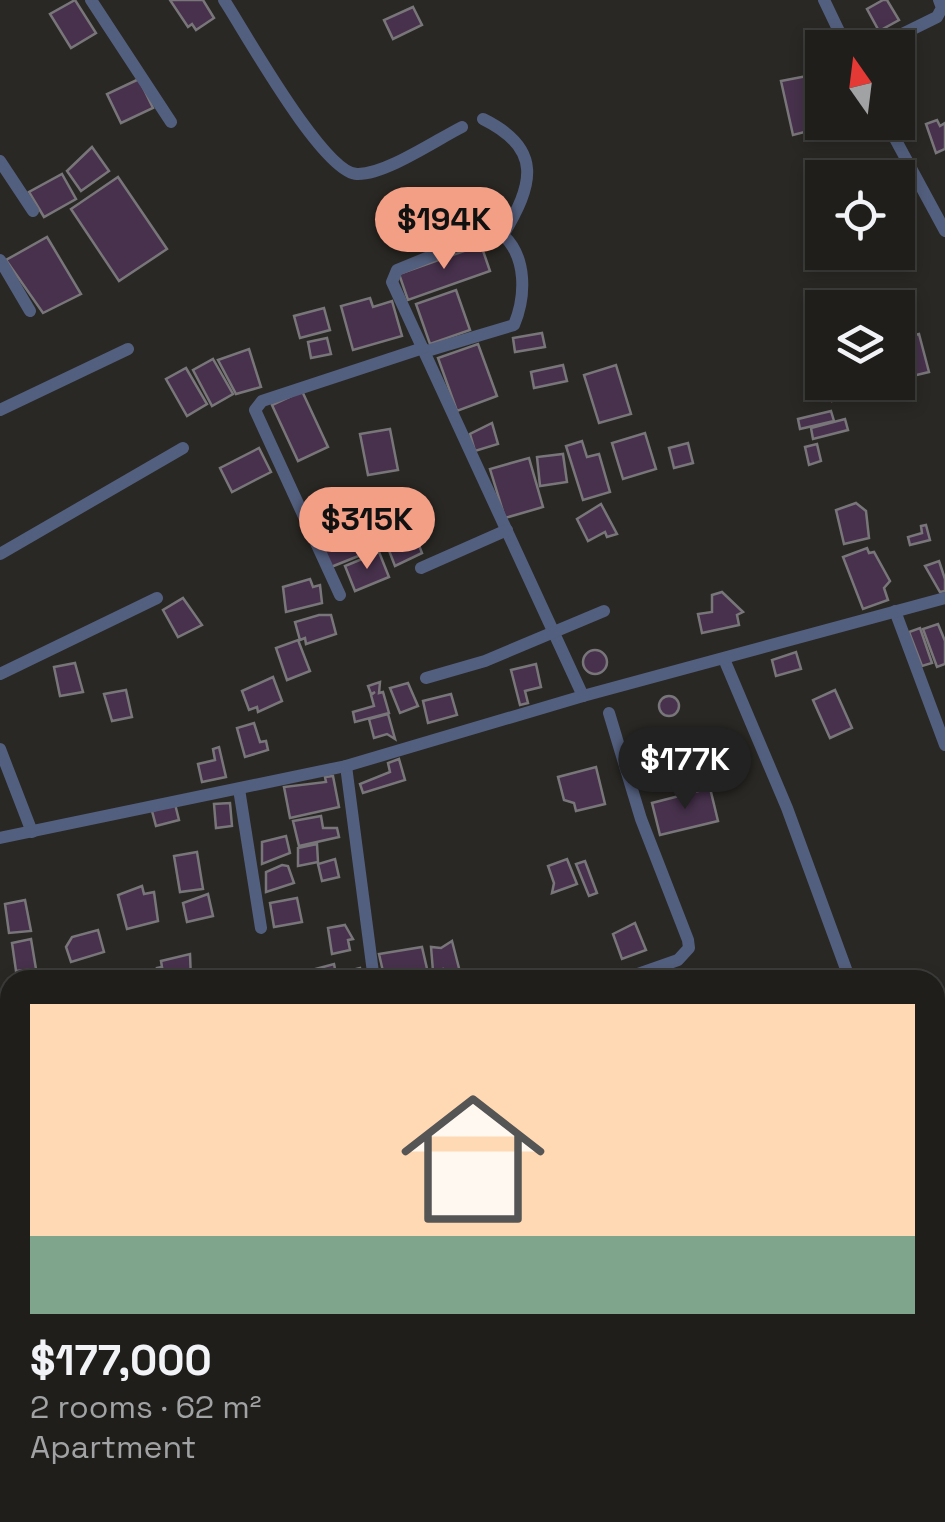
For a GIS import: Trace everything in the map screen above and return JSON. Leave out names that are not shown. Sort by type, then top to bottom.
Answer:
[{"type":"street","points":[[91,0],[171,122]]},
{"type":"street","points":[[224,0],[304,123],[342,170],[372,172],[462,127]]},
{"type":"street","points":[[824,0],[838,30]]},
{"type":"street","points":[[911,30],[937,17],[942,8],[939,0]]},
{"type":"street","points":[[483,119],[514,138],[527,164],[526,190],[503,235]]},
{"type":"street","points":[[896,140],[945,231]]},
{"type":"street","points":[[0,163],[33,212]]},
{"type":"street","points":[[503,235],[484,234],[393,272],[392,282],[583,696]]},
{"type":"street","points":[[340,595],[255,410],[262,402],[514,325],[522,276],[519,258],[503,235]]},
{"type":"street","points":[[0,260],[30,311]]},
{"type":"street","points":[[0,410],[128,349]]},
{"type":"street","points":[[0,554],[182,448]]},
{"type":"street","points":[[421,568],[508,530]]},
{"type":"street","points":[[0,674],[157,598]]},
{"type":"street","points":[[0,838],[346,766],[583,696],[945,598]]},
{"type":"street","points":[[426,678],[485,661],[552,629],[604,610]]},
{"type":"street","points":[[895,611],[945,745]]},
{"type":"street","points":[[724,659],[787,808],[846,970]]},
{"type":"street","points":[[609,713],[641,819],[688,940],[688,948],[678,960],[650,970]]},
{"type":"street","points":[[0,748],[32,832]]},
{"type":"street","points":[[346,766],[373,970]]},
{"type":"street","points":[[238,789],[260,928]]},
{"type":"building","points":[[75,0],[96,33],[71,48],[50,14]]},
{"type":"building","points":[[170,0],[203,0],[214,18],[196,30],[192,24],[188,27]]},
{"type":"building","points":[[887,0],[899,20],[878,30],[867,9]]},
{"type":"building","points":[[413,7],[422,25],[393,39],[384,20]]},
{"type":"building","points":[[805,76],[805,132],[793,135],[781,81]]},
{"type":"building","points":[[139,79],[153,108],[121,123],[107,94]]},
{"type":"building","points":[[937,120],[940,126],[945,123],[945,149],[936,153],[926,124]]},
{"type":"building","points":[[92,147],[109,171],[81,191],[67,171]]},
{"type":"building","points":[[62,174],[76,199],[44,217],[29,192]]},
{"type":"building","points":[[118,177],[167,249],[119,281],[71,209]]},
{"type":"building","points":[[47,237],[81,294],[43,313],[6,260]]},
{"type":"building","points":[[481,245],[490,271],[408,300],[399,274]]},
{"type":"building","points":[[456,290],[470,330],[430,344],[416,304]]},
{"type":"building","points":[[370,298],[373,307],[392,301],[402,336],[353,350],[341,306]]},
{"type":"building","points":[[324,308],[330,330],[300,338],[294,316]]},
{"type":"building","points":[[542,333],[545,347],[515,352],[513,338]]},
{"type":"building","points":[[919,334],[929,372],[915,375],[915,335]]},
{"type":"building","points":[[327,338],[331,354],[311,358],[308,342]]},
{"type":"building","points":[[478,344],[497,396],[457,411],[438,358]]},
{"type":"building","points":[[249,349],[261,387],[236,394],[218,360]]},
{"type":"building","points":[[213,359],[233,394],[212,406],[193,370]]},
{"type":"building","points":[[563,365],[567,381],[534,388],[531,372]]},
{"type":"building","points":[[616,365],[631,414],[599,423],[584,375]]},
{"type":"building","points":[[186,368],[207,404],[187,416],[166,379]]},
{"type":"building","points":[[302,391],[328,447],[298,461],[272,405]]},
{"type":"building","points":[[831,411],[834,421],[800,429],[798,419]]},
{"type":"building","points":[[845,419],[848,430],[813,439],[811,428]]},
{"type":"building","points":[[492,423],[498,444],[475,451],[470,434]]},
{"type":"building","points":[[390,429],[398,470],[368,475],[360,434]]},
{"type":"building","points":[[645,433],[656,469],[623,479],[612,443]]},
{"type":"building","points":[[582,441],[587,457],[599,454],[610,492],[583,500],[566,446]]},
{"type":"building","points":[[688,443],[693,463],[674,468],[669,448]]},
{"type":"building","points":[[817,444],[821,461],[809,465],[805,447]]},
{"type":"building","points":[[259,448],[271,472],[232,492],[220,468]]},
{"type":"building","points":[[563,454],[567,482],[540,486],[537,457]]},
{"type":"building","points":[[529,458],[543,507],[505,518],[490,469]]},
{"type":"building","points":[[856,503],[866,511],[869,538],[844,544],[836,510]]},
{"type":"building","points":[[601,504],[617,534],[607,537],[605,532],[588,541],[577,519]]},
{"type":"building","points":[[362,516],[376,549],[331,567],[318,534]]},
{"type":"building","points":[[926,525],[930,540],[910,545],[908,537],[922,533],[921,526]]},
{"type":"building","points":[[403,528],[406,535],[414,532],[422,553],[395,566],[383,535],[388,533],[391,543],[398,540],[395,530]]},
{"type":"building","points":[[867,548],[869,553],[874,552],[890,581],[884,588],[888,600],[863,609],[843,557]]},
{"type":"building","points":[[379,552],[389,577],[355,591],[345,566]]},
{"type":"building","points":[[939,561],[945,579],[945,591],[940,592],[925,566]]},
{"type":"building","points":[[310,579],[313,587],[320,585],[322,603],[286,612],[283,587]]},
{"type":"building","points":[[722,592],[743,612],[737,615],[739,625],[702,633],[698,614],[712,612],[712,595]]},
{"type":"building","points":[[183,598],[202,625],[178,637],[163,610]]},
{"type":"building","points":[[331,615],[336,634],[306,644],[305,638],[300,640],[295,622]]},
{"type":"building","points":[[938,624],[945,641],[945,664],[937,667],[923,629]]},
{"type":"building","points":[[920,628],[932,663],[922,666],[909,632]]},
{"type":"building","points":[[298,640],[310,671],[287,680],[276,648]]},
{"type":"building","points":[[595,650],[607,662],[595,674],[583,662]]},
{"type":"building","points":[[796,652],[801,669],[776,676],[772,660]]},
{"type":"building","points":[[75,663],[83,692],[60,696],[54,667]]},
{"type":"building","points":[[536,664],[541,687],[525,691],[528,703],[520,705],[511,670]]},
{"type":"building","points":[[273,677],[282,701],[258,712],[257,707],[249,710],[242,691]]},
{"type":"building","points":[[380,682],[379,693],[383,692],[389,713],[355,722],[353,712],[374,706],[371,695],[375,692],[371,694],[368,686]]},
{"type":"building","points":[[408,683],[418,706],[400,713],[390,688]]},
{"type":"building","points":[[126,690],[132,717],[112,721],[104,694]]},
{"type":"building","points":[[835,690],[852,728],[830,738],[813,700]]},
{"type":"building","points":[[451,694],[457,715],[428,723],[423,701]]},
{"type":"building","points":[[665,696],[673,696],[679,706],[673,716],[665,716],[659,710],[659,702]]},
{"type":"building","points":[[388,714],[395,739],[387,734],[374,738],[369,719]]},
{"type":"building","points":[[254,723],[260,742],[266,741],[268,750],[245,757],[237,728]]},
{"type":"building","points":[[667,736],[682,770],[677,771],[678,779],[671,781],[656,778],[653,766],[641,769],[639,761],[649,759],[645,742],[649,737]]},
{"type":"building","points":[[219,747],[226,777],[202,782],[198,764],[215,760],[213,749]]},
{"type":"building","points":[[399,759],[405,780],[363,793],[360,784],[390,772],[388,763]]},
{"type":"building","points":[[596,767],[605,804],[576,811],[574,803],[564,800],[558,777]]},
{"type":"building","points":[[333,776],[339,807],[290,818],[284,787],[326,782],[325,777]]},
{"type":"building","points":[[710,788],[718,821],[660,835],[652,803]]},
{"type":"building","points":[[230,803],[232,826],[216,828],[214,804]]},
{"type":"building","points":[[175,804],[179,820],[156,826],[152,811]]},
{"type":"building","points":[[321,816],[323,828],[337,828],[339,837],[299,846],[293,821]]},
{"type":"building","points":[[286,836],[290,853],[262,864],[262,842]]},
{"type":"building","points":[[317,844],[318,862],[298,866],[298,848]]},
{"type":"building","points":[[197,852],[203,889],[180,892],[174,856]]},
{"type":"building","points":[[335,859],[339,877],[322,881],[318,864]]},
{"type":"building","points":[[567,859],[577,884],[552,893],[554,883],[548,866]]},
{"type":"building","points":[[585,861],[597,893],[589,896],[576,864]]},
{"type":"building","points":[[288,866],[294,883],[266,892],[266,872]]},
{"type":"building","points":[[142,886],[144,894],[154,892],[158,921],[127,929],[118,895]]},
{"type":"building","points":[[208,894],[213,916],[187,922],[183,903]]},
{"type":"building","points":[[297,898],[302,922],[274,927],[270,903]]},
{"type":"building","points":[[25,900],[31,931],[9,933],[5,904]]},
{"type":"building","points":[[635,923],[646,950],[622,959],[613,934]]},
{"type":"building","points":[[345,925],[353,939],[348,940],[350,950],[332,954],[328,928]]},
{"type":"building","points":[[98,930],[104,952],[71,962],[66,947],[72,937]]},
{"type":"building","points":[[31,939],[36,969],[16,970],[12,943]]},
{"type":"building","points":[[452,941],[459,970],[433,970],[431,947],[441,948]]},
{"type":"building","points":[[422,947],[427,970],[383,970],[379,954]]},
{"type":"building","points":[[190,954],[191,970],[157,970],[162,967],[161,961]]},
{"type":"building","points":[[334,964],[335,970],[312,970]]}]
